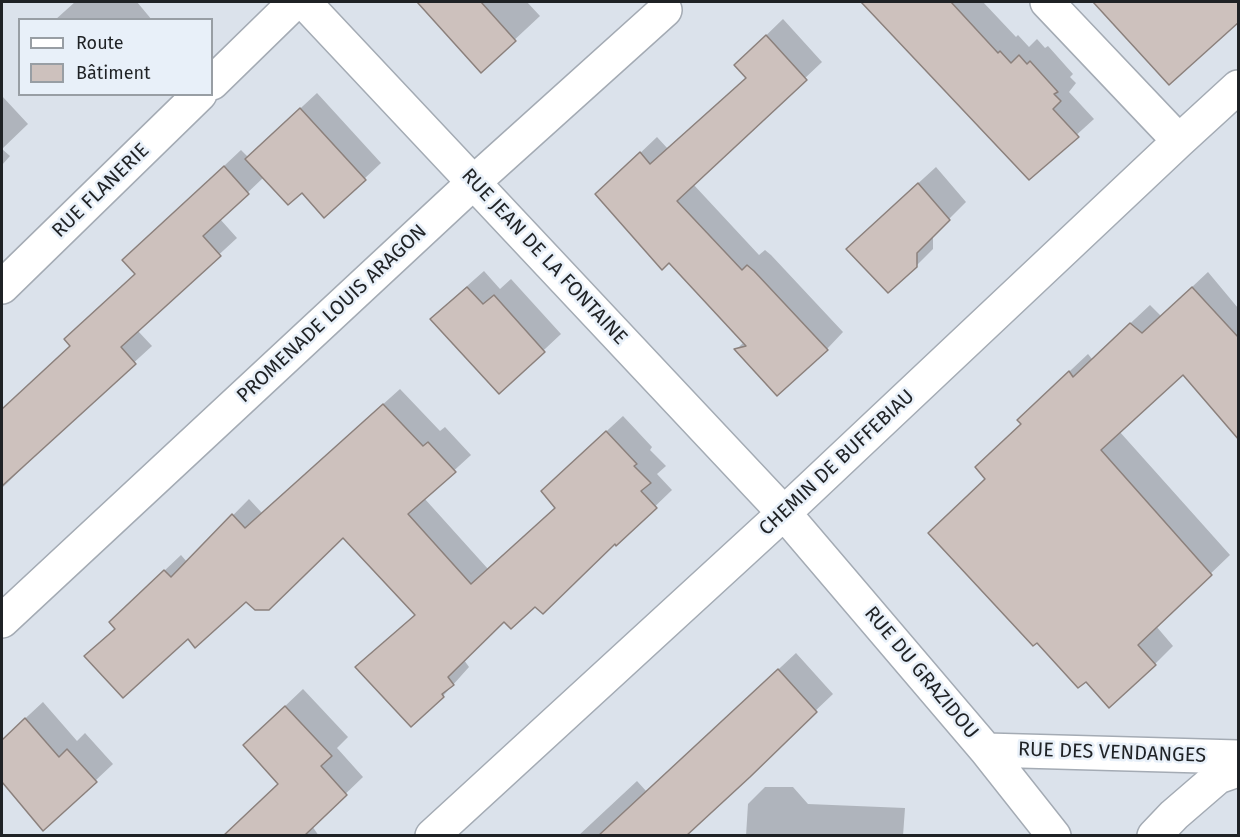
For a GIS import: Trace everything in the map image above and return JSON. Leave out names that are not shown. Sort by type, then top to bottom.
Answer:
[{"type":"street","points":[[213,82],[296,2]]},
{"type":"street","name":"RUE JEAN DE LA FONTAINE","points":[[304,2],[784,513]]},
{"type":"street","points":[[1047,2],[1179,141]]},
{"type":"street","name":"PROMENADE LOUIS ARAGON","points":[[2,621],[474,182],[665,10]]},
{"type":"street","name":"CHEMIN DE BUFFEBIAU","points":[[432,836],[784,513],[1239,87]]},
{"type":"street","name":"RUE FLANERIE","points":[[2,287],[198,96]]},
{"type":"street","name":"RUE DU GRAZIDOU","points":[[784,513],[986,750],[1054,836]]},
{"type":"street","name":"RUE DES VENDANGES","points":[[986,750],[1239,757]]},
{"type":"street","points":[[1154,836],[1174,815],[1218,777],[1239,770]]},
{"type":"building","points":[[417,2],[481,2],[516,41],[481,73]]},
{"type":"building","points":[[861,2],[951,2],[998,53],[1000,51],[1011,63],[1019,55],[1027,64],[1030,61],[1058,92],[1054,94],[1061,101],[1053,109],[1079,137],[1029,180]]},
{"type":"building","points":[[1093,2],[1239,2],[1239,22],[1169,85]]},
{"type":"building","points":[[766,35],[807,80],[677,201],[742,270],[747,265],[754,271],[828,350],[777,396],[734,349],[746,346],[669,263],[662,270],[595,194],[640,152],[650,164],[746,78],[734,65]]},
{"type":"building","points":[[300,108],[366,180],[324,218],[302,193],[288,205],[245,159]]},
{"type":"building","points":[[224,166],[249,194],[203,236],[221,256],[121,347],[136,364],[2,486],[2,409],[70,346],[64,339],[135,274],[122,260]]},
{"type":"building","points":[[918,183],[950,220],[917,253],[917,267],[888,293],[846,249]]},
{"type":"building","points":[[467,287],[483,304],[494,295],[545,352],[499,394],[430,319]]},
{"type":"building","points":[[1192,287],[1239,338],[1239,440],[1183,375],[1101,450],[1212,575],[1138,645],[1156,665],[1109,708],[1086,682],[1078,688],[1037,643],[1033,646],[928,533],[985,479],[975,467],[1021,424],[1017,420],[1069,371],[1073,377],[1130,323],[1142,333]]},
{"type":"building","points":[[383,404],[423,446],[428,442],[456,472],[408,514],[471,584],[555,508],[541,491],[606,431],[637,464],[634,466],[651,483],[641,491],[657,508],[616,546],[615,544],[543,614],[535,607],[511,629],[504,622],[448,677],[454,685],[442,694],[444,697],[411,727],[355,667],[415,615],[343,538],[269,610],[255,610],[246,602],[195,648],[188,639],[123,698],[84,656],[115,629],[109,622],[164,570],[171,577],[232,514],[245,528]]},
{"type":"building","points":[[778,669],[817,712],[750,777],[686,836],[598,836]]},
{"type":"building","points":[[285,706],[332,756],[321,766],[347,795],[304,836],[223,836],[278,784],[243,745]]},
{"type":"building","points":[[25,718],[59,757],[67,749],[97,782],[43,831],[2,782],[2,740]]}]
